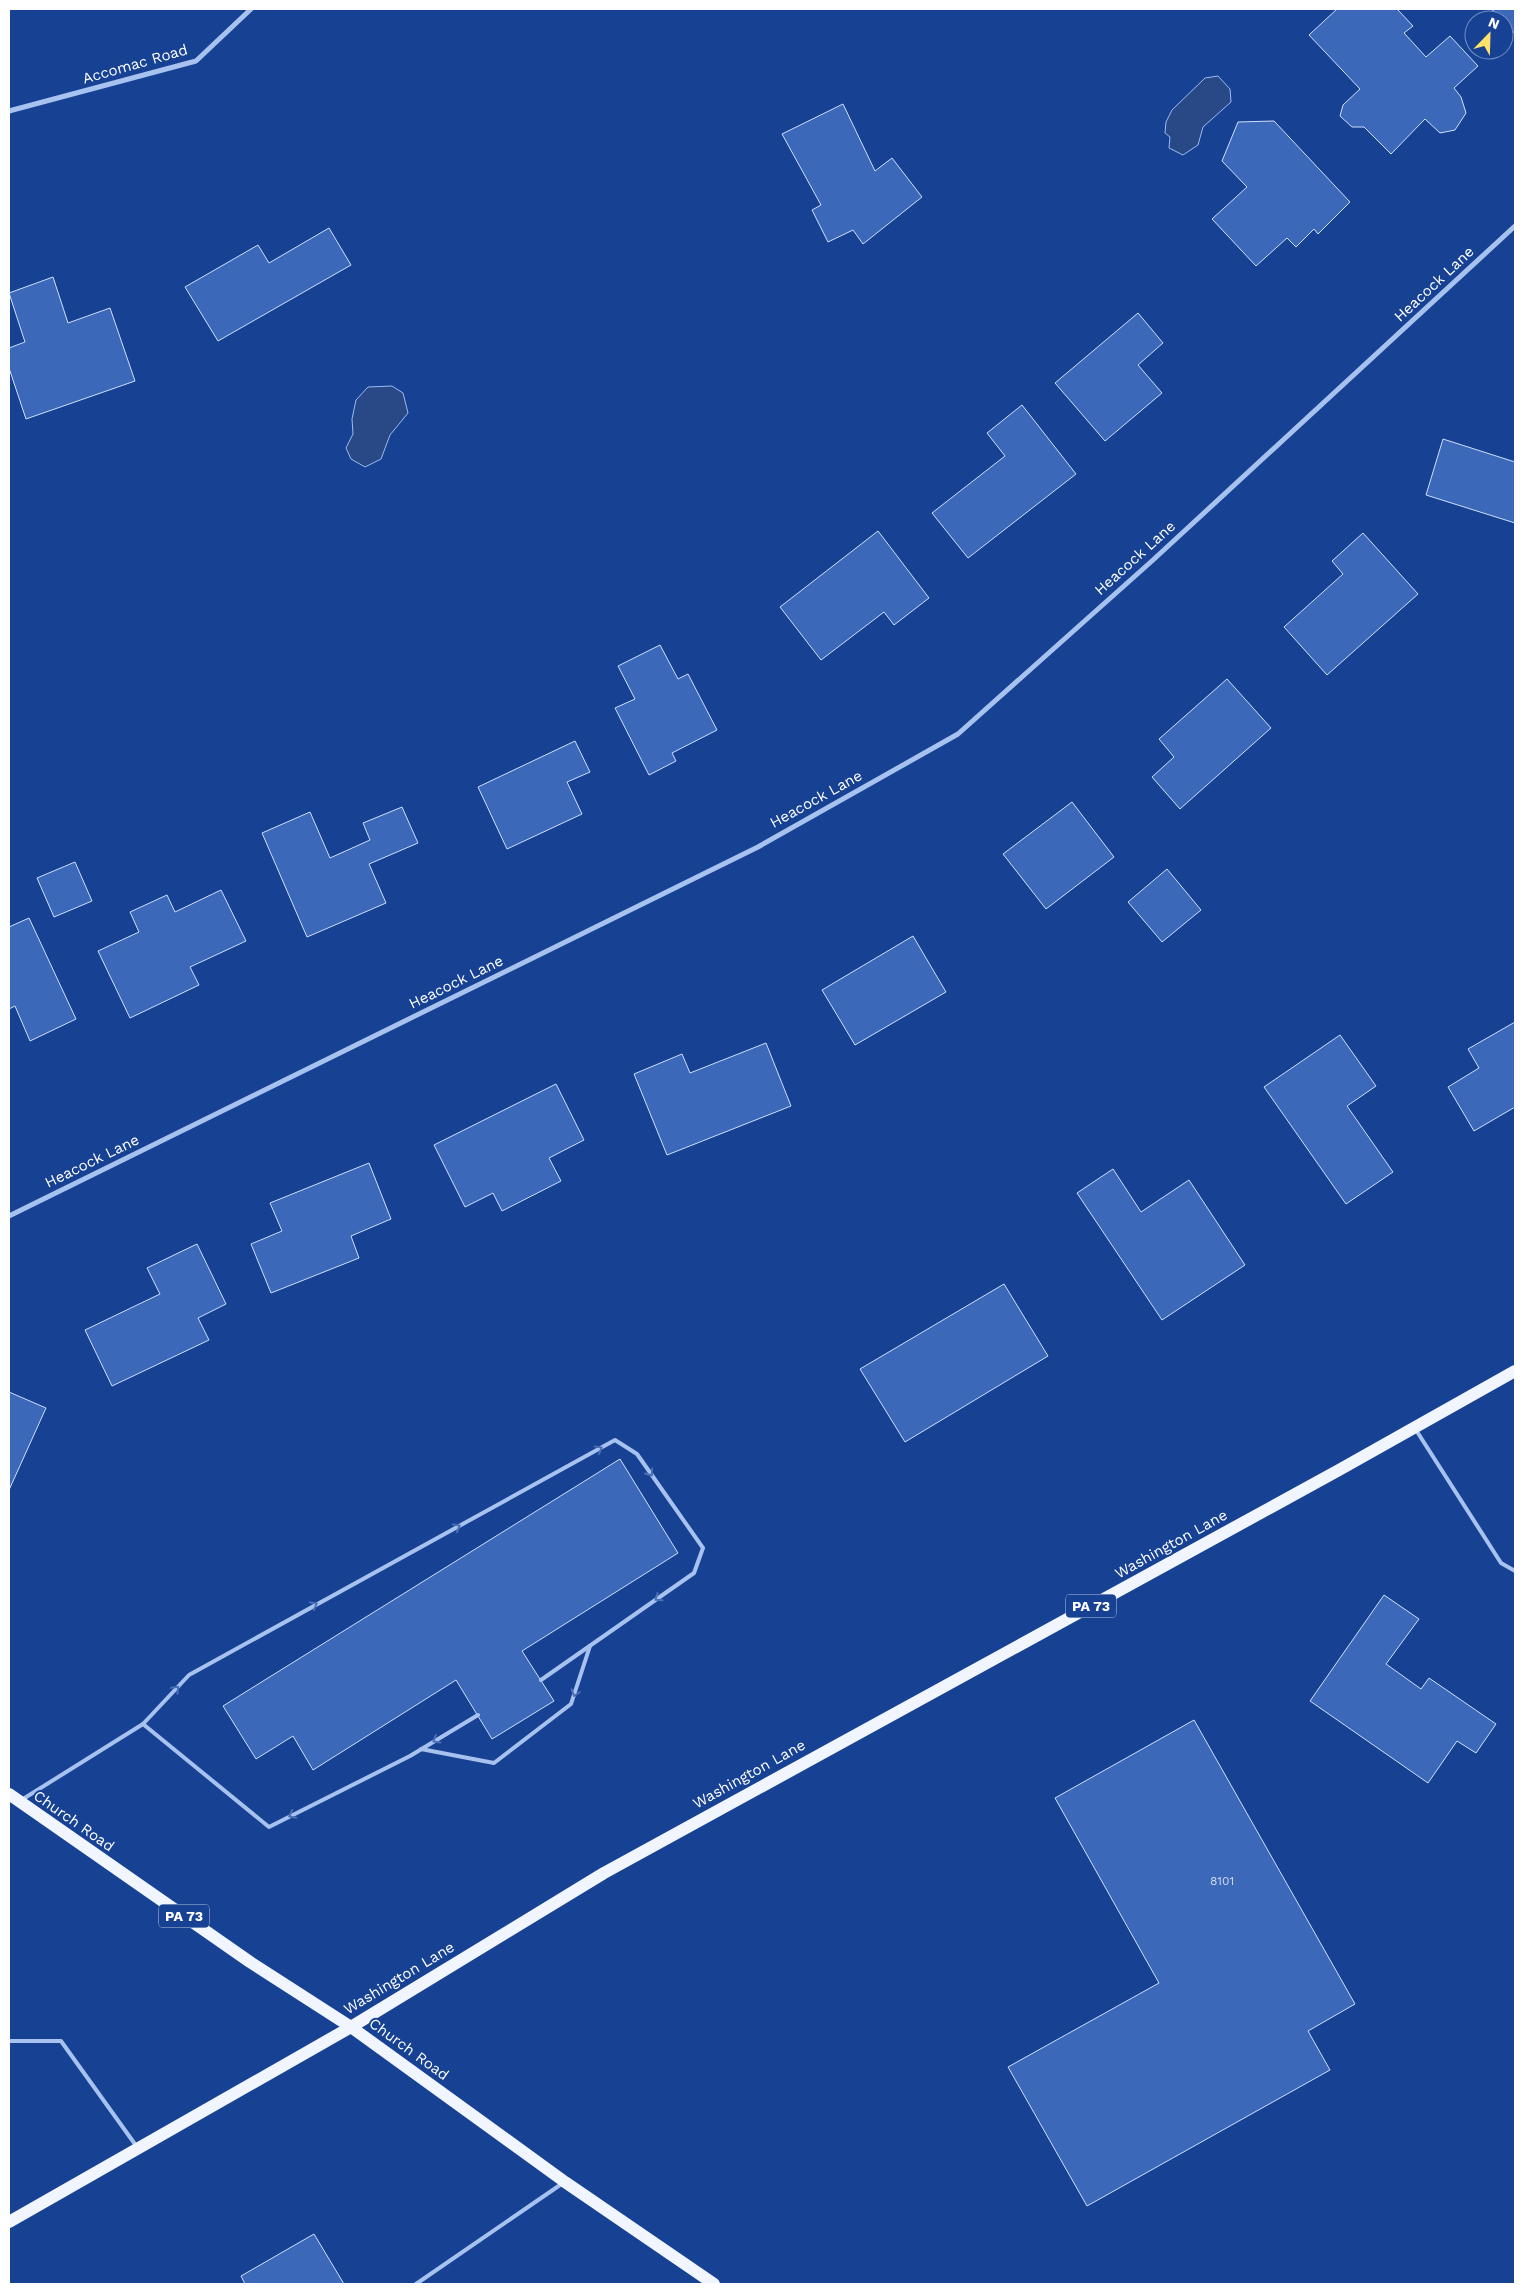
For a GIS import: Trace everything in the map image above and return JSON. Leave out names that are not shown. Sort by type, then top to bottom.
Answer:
[{"type":"main road","name":"Washington Lane","points":[[9,2222],[351,2027],[604,1873],[1515,1371]]},
{"type":"main road","name":"Church Road","points":[[14,1798],[250,1962],[351,2027],[565,2182],[714,2284]]},
{"type":"street","name":"Accomac Road","points":[[9,111],[196,61],[250,9]]},
{"type":"street","name":"Heacock Lane","points":[[9,1216],[758,847],[958,734],[1153,560],[1515,226]]},
{"type":"lane","points":[[1414,1428],[1502,1563],[1515,1571]]},
{"type":"lane","points":[[14,1798],[143,1724],[189,1675],[615,1440],[637,1454],[703,1548],[694,1573],[541,1680]]},
{"type":"lane","points":[[421,1750],[494,1763],[571,1704],[590,1646]]},
{"type":"lane","points":[[143,1724],[269,1826],[421,1750],[478,1715]]},
{"type":"lane","points":[[9,2041],[61,2041],[138,2149]]},
{"type":"lane","points":[[416,2284],[565,2182]]},
{"type":"water","points":[[1218,76],[1230,89],[1231,102],[1203,127],[1198,145],[1183,155],[1169,148],[1170,137],[1165,133],[1166,122],[1172,110],[1205,78]]},
{"type":"water","points":[[392,386],[403,393],[408,413],[390,435],[381,459],[365,467],[351,459],[346,448],[353,434],[352,419],[356,400],[368,387]]},
{"type":"building","points":[[1337,9],[1397,9],[1413,26],[1404,33],[1426,57],[1450,36],[1464,51],[1464,60],[1472,60],[1478,66],[1454,88],[1461,97],[1466,113],[1455,130],[1440,133],[1425,119],[1391,154],[1364,127],[1352,127],[1340,116],[1343,105],[1360,89],[1309,35]]},
{"type":"building","points":[[1491,9],[1515,9],[1515,34],[1514,10]]},
{"type":"building","points":[[843,104],[875,171],[892,158],[922,197],[863,244],[853,230],[828,242],[812,210],[821,205],[782,134]]},
{"type":"building","points":[[1274,121],[1350,202],[1318,234],[1314,229],[1296,247],[1287,238],[1256,266],[1212,219],[1247,187],[1222,161],[1238,122]]},
{"type":"building","points":[[329,228],[351,265],[218,341],[185,287],[258,245],[269,263]]},
{"type":"building","points":[[53,277],[68,323],[110,308],[135,381],[26,419],[9,368],[9,348],[25,342],[9,293]]},
{"type":"building","points":[[1138,313],[1163,343],[1138,365],[1162,393],[1105,441],[1055,383]]},
{"type":"building","points":[[1022,405],[1076,474],[968,558],[932,513],[1005,456],[987,433]]},
{"type":"building","points":[[1443,439],[1515,462],[1515,523],[1426,495]]},
{"type":"building","points":[[878,531],[929,598],[894,625],[884,612],[821,660],[780,607]]},
{"type":"building","points":[[1363,533],[1418,594],[1327,675],[1284,627],[1343,574],[1332,561]]},
{"type":"building","points":[[660,645],[678,679],[688,674],[717,730],[672,753],[676,761],[649,775],[615,708],[635,699],[618,666]]},
{"type":"building","points":[[1227,679],[1271,728],[1180,809],[1152,777],[1174,757],[1159,739]]},
{"type":"building","points":[[575,741],[590,772],[567,782],[582,814],[507,849],[478,787]]},
{"type":"building","points":[[1072,802],[1114,857],[1046,909],[1003,854]]},
{"type":"building","points":[[402,807],[418,843],[369,864],[386,903],[307,937],[262,833],[310,812],[330,858],[370,840],[363,823]]},
{"type":"building","points":[[75,862],[92,901],[54,917],[37,878]]},
{"type":"building","points":[[1167,869],[1201,910],[1162,942],[1128,902]]},
{"type":"building","points":[[221,890],[246,941],[190,967],[199,985],[130,1018],[98,951],[139,932],[130,912],[167,895],[175,912]]},
{"type":"building","points":[[29,918],[76,1019],[30,1041],[15,1006],[9,1009],[9,927]]},
{"type":"building","points":[[913,936],[946,992],[855,1045],[822,990]]},
{"type":"building","points":[[1515,1022],[1515,1107],[1474,1131],[1448,1087],[1479,1068],[1468,1049]]},
{"type":"building","points":[[1340,1035],[1376,1086],[1347,1106],[1393,1172],[1346,1204],[1264,1087]]},
{"type":"building","points":[[766,1043],[791,1106],[667,1155],[634,1074],[682,1054],[690,1073]]},
{"type":"building","points":[[556,1084],[584,1140],[549,1158],[561,1181],[502,1211],[493,1193],[465,1207],[434,1145]]},
{"type":"building","points":[[369,1163],[391,1219],[351,1236],[359,1258],[271,1293],[251,1244],[282,1231],[270,1203]]},
{"type":"building","points":[[1113,1169],[1141,1212],[1189,1180],[1245,1265],[1162,1320],[1077,1193]]},
{"type":"building","points":[[197,1244],[226,1304],[198,1318],[209,1340],[112,1386],[85,1330],[160,1294],[147,1268]]},
{"type":"building","points":[[1004,1284],[1048,1356],[905,1442],[860,1369]]},
{"type":"building","points":[[9,1392],[46,1408],[9,1490]]},
{"type":"building","points":[[620,1459],[678,1553],[522,1651],[554,1701],[492,1739],[456,1680],[313,1770],[293,1736],[256,1759],[223,1706]]},
{"type":"building","points":[[1384,1595],[1419,1619],[1386,1664],[1421,1689],[1429,1678],[1496,1724],[1476,1753],[1457,1741],[1428,1783],[1310,1701]]},
{"type":"building","points":[[1194,1720],[1355,2004],[1308,2031],[1330,2070],[1087,2206],[1008,2067],[1159,1983],[1055,1798]]},
{"type":"building","points":[[314,2234],[344,2284],[245,2284],[241,2276]]}]
